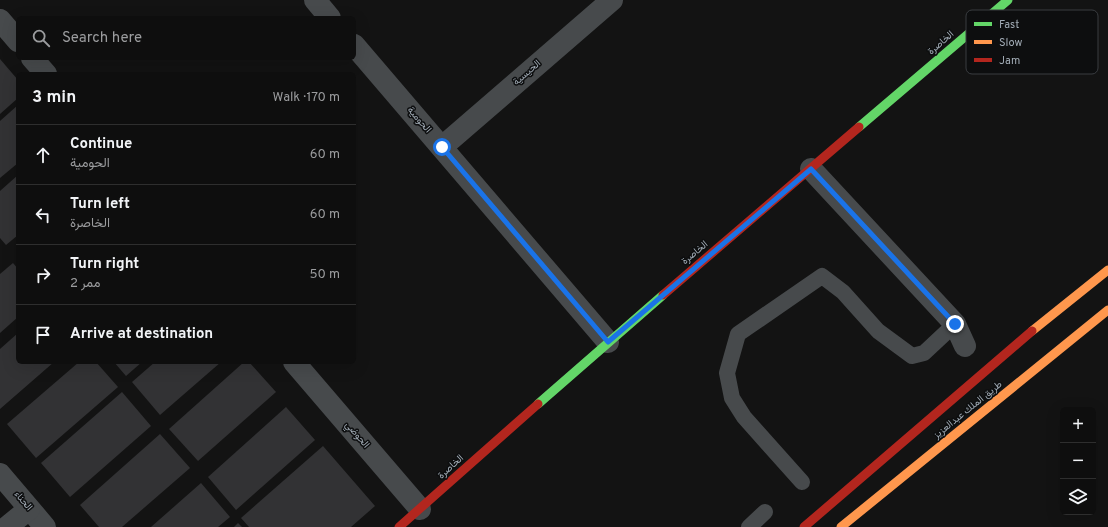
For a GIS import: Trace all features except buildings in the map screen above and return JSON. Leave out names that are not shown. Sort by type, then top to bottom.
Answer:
[{"type":"street","points":[[315,0],[328,16]]},
{"type":"street","name":"الحيسية","points":[[442,147],[612,0]]},
{"type":"street","name":"الخاصرة","points":[[996,10],[1008,0]]},
{"type":"street","points":[[0,20],[16,39]]},
{"type":"street","name":"الخاصرة","points":[[399,527],[608,342],[966,36]]},
{"type":"street","name":"الحومية","points":[[356,47],[608,342]]},
{"type":"street","points":[[34,60],[44,72]]},
{"type":"street","points":[[811,169],[955,324],[965,346]]},
{"type":"street","points":[[804,527],[1024,337],[1108,270]]},
{"type":"street","name":"طريق الملك عبدالعزيز","points":[[841,527],[1108,310]]},
{"type":"street","name":"الحوضي","points":[[296,364],[420,509]]},
{"type":"street","name":"الحناء","points":[[0,474],[46,527]]},
{"type":"street","points":[[7,527],[29,509]]},
{"type":"lane","points":[[802,482],[744,417],[732,398],[726,372],[738,334],[822,276],[843,292],[878,331],[912,356],[924,353],[955,324]]},
{"type":"lane","points":[[749,527],[765,512]]},
{"type":"traffic: fast","points":[[996,10],[1008,0]]},
{"type":"traffic: fast","points":[[859,127],[966,36]]},
{"type":"traffic: fast","points":[[538,404],[663,295]]},
{"type":"traffic: slow","points":[[1032,331],[1108,270]]},
{"type":"traffic: slow","points":[[841,527],[1108,310]]},
{"type":"traffic: jam","points":[[663,295],[859,127]]},
{"type":"traffic: jam","points":[[804,527],[1032,331]]},
{"type":"traffic: jam","points":[[399,527],[538,404]]},
{"type":"route","points":[[442,147],[608,342],[811,169],[955,324]]}]
